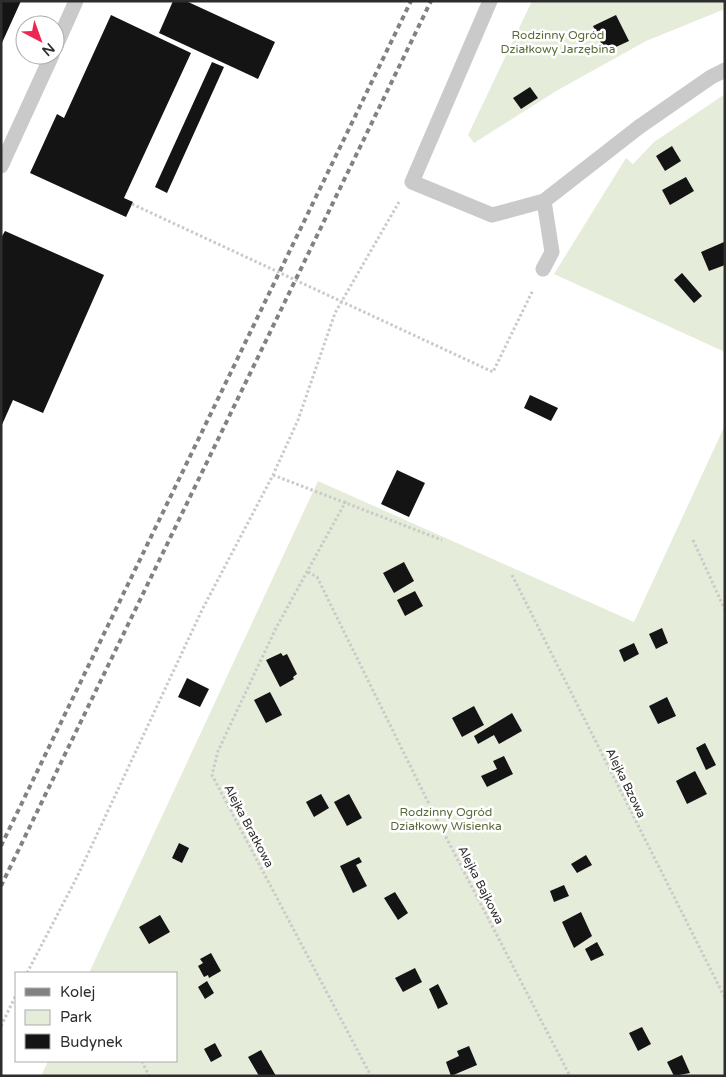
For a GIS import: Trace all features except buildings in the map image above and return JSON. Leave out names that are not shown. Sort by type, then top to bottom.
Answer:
[{"type":"lane","points":[[65,26],[76,1]]},
{"type":"lane","points":[[490,1],[412,182],[492,215],[544,201],[639,127],[710,77],[725,70]]},
{"type":"lane","points":[[1,166],[47,65]]},
{"type":"lane","points":[[543,269],[552,252],[544,201]]},
{"type":"path","points":[[28,972],[77,877],[202,610],[273,474],[298,420],[335,313],[369,252],[412,182]]},
{"type":"path","points":[[132,204],[493,372],[543,269]]},
{"type":"path","points":[[273,474],[442,540]]},
{"type":"path","name":"Alejka Bratkowa","points":[[346,501],[276,628],[218,751],[212,775],[371,1076]]},
{"type":"path","points":[[693,540],[725,610]]},
{"type":"path","name":"Alejka Bajkowa","points":[[308,572],[317,577],[434,814],[570,1076]]},
{"type":"path","name":"Alejka Bzowa","points":[[512,575],[725,998]]},
{"type":"path","points":[[1,1026],[15,997]]},
{"type":"path","points":[[142,1062],[149,1076]]},
{"type":"green space","name":"Rodzinny Ogród Działkowy Jarzębina","points":[[532,1],[725,1],[725,9],[646,41],[558,90],[474,143],[468,135]]},
{"type":"green space","points":[[725,94],[725,352],[554,274],[626,158],[633,164],[654,142]]},
{"type":"green space","name":"Rodzinny Ogród Działkowy Wisienka","points":[[725,425],[725,1076],[41,1076],[48,1062],[178,1062],[178,972],[89,972],[318,481],[634,622]]},
{"type":"railway","points":[[1,846],[411,1]]},
{"type":"railway","points":[[1,886],[431,1]]}]
